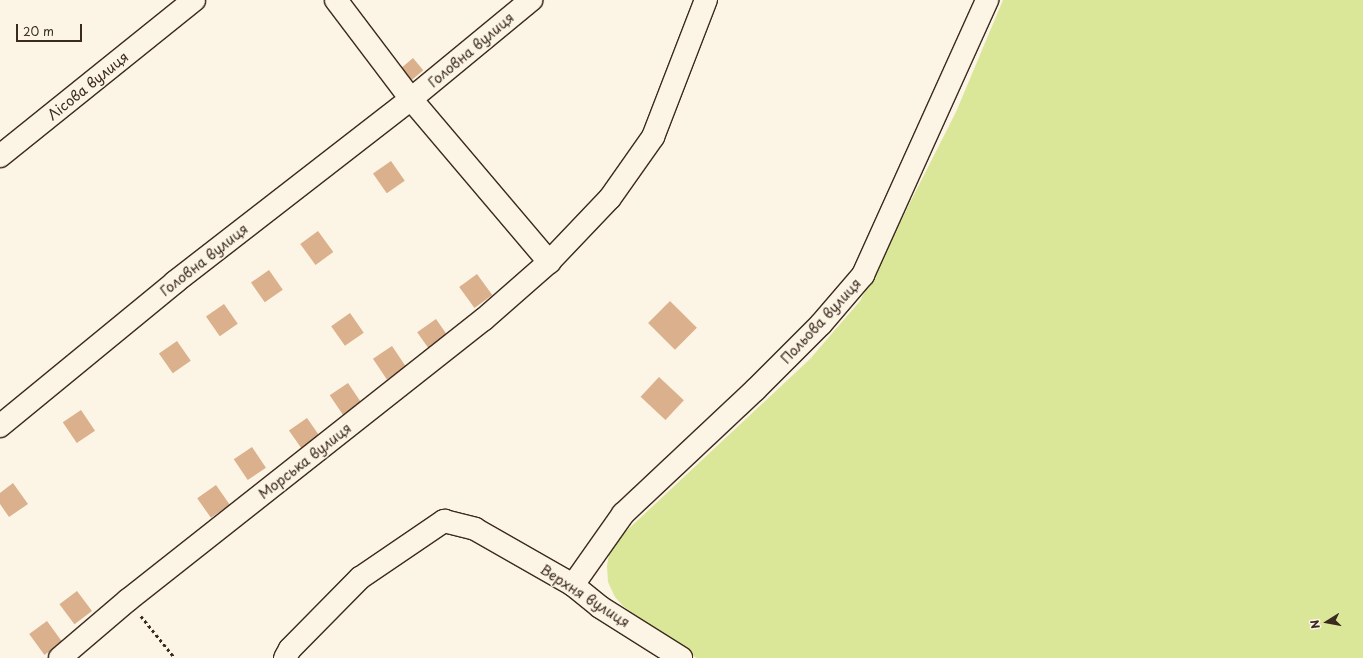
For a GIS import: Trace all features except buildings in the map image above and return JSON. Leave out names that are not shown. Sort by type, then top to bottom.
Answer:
[{"type":"street","name":"Лісова вулиця","points":[[0,156],[194,0]]},
{"type":"street","points":[[336,0],[411,100],[549,262]]},
{"type":"street","name":"Головна вулиця","points":[[0,426],[175,282],[411,100],[531,0]]},
{"type":"street","name":"Морська вулиця","points":[[60,658],[128,600],[483,320],[549,262],[610,198],[653,137],[706,0]]},
{"type":"street","name":"Польова вулиця","points":[[573,585],[623,514],[756,390],[821,324],[864,275],[987,0]]},
{"type":"street","name":"Верхня вулиця","points":[[285,658],[290,649],[360,578],[444,521],[475,529],[573,585],[600,606],[681,658]]},
{"type":"path","points":[[128,600],[174,658]]},
{"type":"green space","points":[[1003,0],[1363,0],[1363,658],[696,658],[623,606],[615,597],[608,582],[607,566],[609,554],[623,534],[810,359],[860,301],[956,112]]}]
